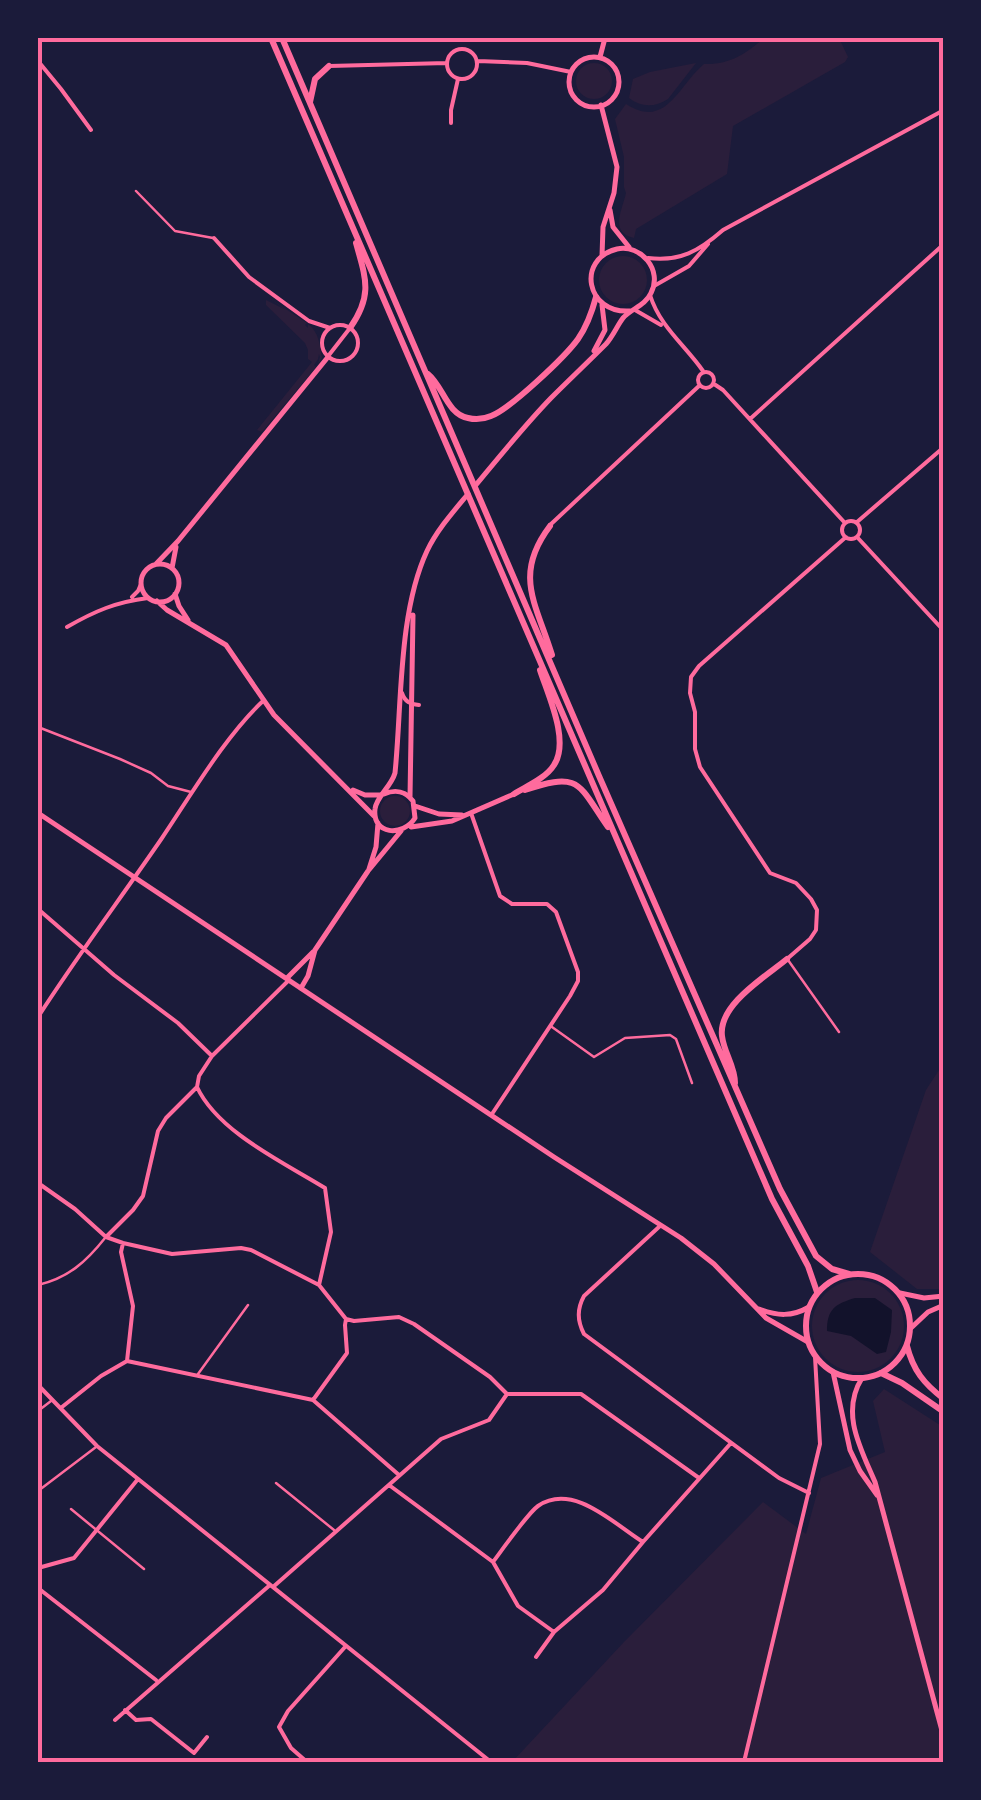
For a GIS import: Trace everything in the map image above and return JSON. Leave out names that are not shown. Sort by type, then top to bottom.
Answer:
[{"type":"main road","points":[[272,38],[772,1199],[808,1266],[817,1292]]},
{"type":"main road","points":[[282,38],[735,1089],[808,1245],[824,1264],[850,1274],[873,1276],[892,1286],[906,1304],[911,1328],[900,1357],[882,1373],[862,1378],[833,1372],[815,1357],[808,1342],[806,1318],[817,1292],[828,1282],[850,1274]]},
{"type":"main road","points":[[310,104],[314,79],[329,66]]},
{"type":"main road","points":[[345,208],[367,289],[360,313],[350,328]]},
{"type":"main road","points":[[425,371],[464,418],[496,414],[565,355],[599,300]]},
{"type":"main road","points":[[550,526],[532,554],[528,573],[562,690]]},
{"type":"main road","points":[[514,794],[554,766],[560,746],[555,714],[518,612]]},
{"type":"main road","points":[[514,794],[567,780],[584,790],[617,840]]},
{"type":"main road","points":[[735,1089],[735,1072],[721,1030],[724,1017],[787,959]]},
{"type":"main road","points":[[906,1346],[914,1370],[944,1398]]},
{"type":"main road","points":[[882,1373],[944,1412]]},
{"type":"street","points":[[456,38],[458,48]]},
{"type":"street","points":[[600,57],[604,38]]},
{"type":"street","points":[[458,48],[471,50],[478,61],[478,68],[470,77],[458,79],[450,73],[447,63],[458,48]]},
{"type":"street","points":[[600,57],[613,65],[619,84],[612,100],[588,106],[573,95],[569,84],[571,72],[581,60],[600,57]]},
{"type":"street","points":[[38,61],[91,130]]},
{"type":"street","points":[[478,61],[527,63],[571,72]]},
{"type":"street","points":[[329,66],[447,63]]},
{"type":"street","points":[[451,123],[458,79]]},
{"type":"street","points":[[601,105],[617,166],[603,226],[602,256]]},
{"type":"street","points":[[611,202],[612,228],[630,249],[646,258],[679,258],[944,110]]},
{"type":"street","points":[[214,238],[248,277],[309,321],[322,338],[328,357],[342,362],[356,353],[359,342],[350,328],[340,325],[330,328],[322,338]]},
{"type":"street","points":[[654,286],[689,266],[711,240]]},
{"type":"street","points":[[750,419],[944,244]]},
{"type":"street","points":[[590,358],[604,330],[592,272],[602,256],[630,249]]},
{"type":"street","points":[[599,300],[617,311],[641,306],[654,286],[654,275],[646,258]]},
{"type":"street","points":[[650,295],[666,327],[704,372],[712,374],[714,384],[845,523]]},
{"type":"street","points":[[632,310],[666,327]]},
{"type":"street","points":[[368,871],[376,847],[376,805],[394,773],[413,600],[427,550],[521,431],[605,344],[632,310]]},
{"type":"street","points":[[309,321],[330,328]]},
{"type":"street","points":[[128,599],[138,591],[143,574],[178,540],[350,328]]},
{"type":"street","points":[[704,372],[698,378],[700,385],[706,388],[714,384]]},
{"type":"street","points":[[550,526],[700,385]]},
{"type":"street","points":[[845,523],[857,522],[944,447]]},
{"type":"street","points":[[857,522],[857,537]]},
{"type":"street","points":[[845,523],[842,532],[846,538]]},
{"type":"street","points":[[787,959],[816,930],[817,910],[796,882],[770,873],[700,767],[695,749],[691,676],[846,538],[857,537]]},
{"type":"street","points":[[857,537],[944,631]]},
{"type":"street","points":[[157,602],[170,599],[179,584],[172,568],[178,540]]},
{"type":"street","points":[[156,564],[172,568]]},
{"type":"street","points":[[141,584],[148,598]]},
{"type":"street","points":[[175,594],[178,606],[190,622]]},
{"type":"street","points":[[67,627],[128,599],[148,598],[190,622],[226,645],[291,735],[377,821],[393,832],[452,821],[514,794]]},
{"type":"street","points":[[106,1237],[143,1196],[158,1130],[166,1118],[197,1087],[212,1056],[315,950],[368,871],[415,818],[410,796],[413,600]]},
{"type":"street","points":[[402,693],[411,694]]},
{"type":"street","points":[[402,693],[411,704],[419,705]]},
{"type":"street","points":[[38,1017],[82,948],[242,723],[264,701]]},
{"type":"street","points":[[347,787],[365,795],[398,791],[410,796]]},
{"type":"street","points":[[415,806],[439,814],[468,814]]},
{"type":"street","points":[[38,813],[662,1225],[714,1264],[766,1318],[808,1342]]},
{"type":"street","points":[[468,814],[500,896],[512,904],[547,904],[556,912],[578,972],[578,981],[551,1026],[492,1115]]},
{"type":"street","points":[[38,910],[178,1023],[212,1056]]},
{"type":"street","points":[[301,988],[315,950]]},
{"type":"street","points":[[197,1087],[202,1098],[239,1134],[324,1188],[331,1232],[319,1286]]},
{"type":"street","points":[[38,1183],[106,1237],[123,1243],[172,1254],[251,1250],[319,1286],[346,1318],[354,1321],[398,1317],[414,1324],[490,1377],[507,1394],[581,1394],[699,1478]]},
{"type":"street","points":[[662,1225],[584,1296],[578,1319],[584,1334],[779,1478],[809,1493]]},
{"type":"street","points":[[123,1243],[121,1252],[133,1306],[127,1361]]},
{"type":"street","points":[[900,1293],[924,1298],[944,1296]]},
{"type":"street","points":[[911,1328],[928,1312],[944,1305]]},
{"type":"street","points":[[756,1307],[780,1315],[809,1307]]},
{"type":"street","points":[[313,1400],[347,1353],[346,1318]]},
{"type":"street","points":[[744,1762],[820,1444],[815,1357]]},
{"type":"street","points":[[60,1408],[127,1361],[198,1374],[313,1400],[399,1475]]},
{"type":"street","points":[[833,1372],[850,1450],[878,1497]]},
{"type":"street","points":[[862,1378],[854,1392],[852,1416],[858,1446],[875,1482],[944,1738]]},
{"type":"street","points":[[38,1385],[97,1446],[491,1762]]},
{"type":"street","points":[[114,1720],[441,1439],[490,1420],[507,1394]]},
{"type":"street","points":[[536,1657],[554,1632],[604,1590],[731,1444]]},
{"type":"street","points":[[38,1568],[74,1558],[138,1479]]},
{"type":"street","points":[[389,1485],[493,1562],[518,1606],[554,1632]]},
{"type":"street","points":[[493,1562],[538,1506],[566,1497],[584,1504],[642,1542]]},
{"type":"street","points":[[38,1588],[157,1681]]},
{"type":"street","points":[[308,1762],[290,1748],[279,1727],[288,1711],[346,1646]]},
{"type":"street","points":[[125,1710],[136,1720],[152,1719],[194,1754],[207,1738]]},
{"type":"lane","points":[[136,191],[175,231],[214,238]]},
{"type":"lane","points":[[38,726],[151,773],[168,786],[193,792]]},
{"type":"lane","points":[[787,959],[839,1032]]},
{"type":"lane","points":[[551,1026],[594,1056],[625,1038],[670,1034],[676,1039],[692,1083]]},
{"type":"lane","points":[[38,1195],[44,1188]]},
{"type":"lane","points":[[38,1284],[78,1268],[106,1237]]},
{"type":"lane","points":[[198,1374],[248,1304]]},
{"type":"lane","points":[[38,1411],[52,1400]]},
{"type":"lane","points":[[38,1491],[97,1446]]},
{"type":"lane","points":[[276,1483],[336,1530]]},
{"type":"lane","points":[[71,1509],[144,1569]]},
{"type":"shaded area","points":[[764,38],[839,38],[848,57],[733,126],[727,174],[636,229],[634,238],[626,235],[619,226],[626,193],[624,157],[615,119],[626,104],[640,111],[661,109],[704,64],[737,57]]},
{"type":"shaded area","points":[[594,63],[607,68],[612,81],[607,94],[594,99],[581,94],[576,81],[581,68]]},
{"type":"shaded area","points":[[696,63],[663,102],[648,105],[629,98],[633,79]]},
{"type":"shaded area","points":[[623,256],[640,263],[647,280],[640,297],[623,304],[606,297],[599,280],[606,263]]},
{"type":"shaded area","points":[[269,298],[307,323],[308,328],[308,324],[312,327],[322,358],[318,364],[319,354],[316,367],[262,432],[257,430],[312,362],[305,343],[266,305],[266,300],[286,310]]},
{"type":"shaded area","points":[[395,796],[406,800],[410,811],[406,822],[395,826],[384,822],[380,811],[384,800]]},
{"type":"shaded area","points":[[943,1064],[943,1289],[917,1289],[870,1252],[926,1090]]},
{"type":"shaded area","points":[[849,1280],[867,1280],[884,1287],[897,1300],[904,1326],[897,1352],[884,1365],[867,1372],[849,1372],[832,1365],[819,1352],[812,1335],[812,1317],[819,1300],[832,1287]]},
{"type":"shaded area","points":[[855,1298],[875,1298],[892,1310],[886,1352],[877,1354],[851,1336],[827,1331],[834,1309]]},
{"type":"shaded area","points":[[884,1389],[943,1427],[943,1762],[512,1762],[763,1502],[806,1534],[821,1478],[885,1452],[873,1401]]}]
